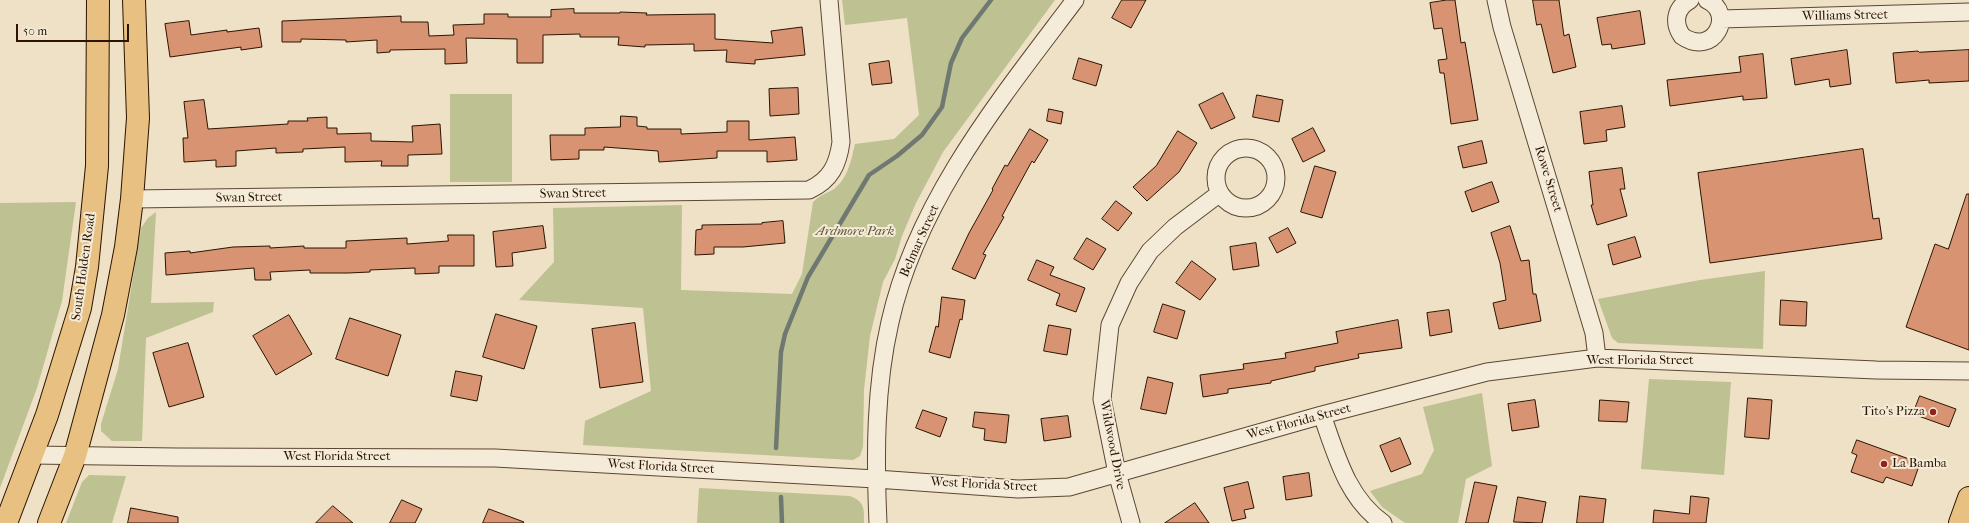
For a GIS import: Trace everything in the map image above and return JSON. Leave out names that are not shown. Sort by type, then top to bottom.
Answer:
[{"type":"main road","name":"South Holden Road","points":[[6,523],[47,415],[74,331],[86,273],[97,166],[98,0]]},
{"type":"main road","points":[[49,523],[75,456],[113,315],[126,247],[132,199],[138,118],[134,0]]},
{"type":"main road","points":[[1960,523],[1969,498]]},
{"type":"street","name":"Swan Street","points":[[132,199],[809,190],[826,180],[832,172],[837,163],[841,142],[829,0]]},
{"type":"street","name":"Belmar Street","points":[[878,523],[876,479],[880,379],[890,322],[907,264],[949,176],[1000,101],[1075,0]]},
{"type":"street","name":"Rowe Street","points":[[1496,0],[1502,26],[1594,333],[1597,358]]},
{"type":"street","points":[[1690,0],[1680,8],[1676,15],[1676,23],[1682,36],[1689,41],[1704,42],[1717,34],[1721,19],[1716,6],[1707,0]]},
{"type":"street","name":"Williams Street","points":[[1721,19],[1969,12]]},
{"type":"street","name":"Wildwood Drive","points":[[1131,523],[1117,473],[1102,399],[1110,325],[1129,283],[1150,251],[1175,227],[1220,192]]},
{"type":"street","name":"West Florida Street","points":[[32,455],[495,458],[876,479],[1018,489],[1068,487],[1322,415],[1487,372],[1597,358],[1884,370],[1969,371]]},
{"type":"street","points":[[1322,415],[1341,470],[1350,488],[1368,510],[1383,523]]},
{"type":"green space","name":"Ardmore Park","points":[[842,0],[1055,0],[943,152],[916,203],[902,236],[895,259],[883,282],[870,336],[864,390],[863,447],[860,456],[853,460],[583,445],[585,421],[651,391],[643,308],[519,300],[554,262],[553,208],[682,205],[681,290],[792,294],[802,274],[813,202],[820,196],[834,189],[843,180],[852,157],[855,144],[894,139],[919,115],[907,18],[845,25]]},
{"type":"green space","points":[[450,94],[512,94],[512,182],[450,182]]},
{"type":"green space","points":[[76,202],[62,301],[37,388],[0,488],[0,203]]},
{"type":"green space","points":[[156,212],[151,303],[214,302],[213,312],[146,338],[142,441],[112,441],[101,431],[101,424],[118,369],[141,228],[148,218]]},
{"type":"green space","points":[[1765,271],[1763,349],[1618,343],[1612,338],[1598,299],[1700,280]]},
{"type":"green space","points":[[1649,379],[1731,382],[1724,475],[1641,469]]},
{"type":"green space","points":[[1482,393],[1492,466],[1466,479],[1458,523],[1405,523],[1382,507],[1370,491],[1422,474],[1434,450],[1423,407]]},
{"type":"green space","points":[[89,475],[126,476],[112,523],[66,523],[82,482]]},
{"type":"green space","points":[[699,488],[850,496],[859,501],[863,506],[864,523],[697,523]]},
{"type":"building","points":[[1122,0],[1146,0],[1131,28],[1112,18]]},
{"type":"building","points":[[1455,0],[1461,43],[1465,42],[1478,120],[1451,124],[1444,73],[1440,73],[1438,60],[1447,59],[1442,28],[1434,29],[1430,3]]},
{"type":"building","points":[[1533,0],[1559,0],[1564,36],[1569,34],[1576,67],[1553,73],[1541,24],[1537,25]]},
{"type":"building","points":[[574,9],[574,13],[620,12],[647,13],[646,15],[715,14],[715,39],[773,43],[771,31],[802,27],[805,55],[755,60],[755,64],[726,62],[727,50],[694,51],[694,44],[645,45],[645,47],[618,45],[619,37],[580,37],[580,34],[543,35],[543,63],[517,63],[517,39],[466,38],[467,63],[445,64],[445,49],[390,50],[390,52],[377,53],[377,40],[346,42],[346,40],[301,39],[301,42],[282,42],[282,21],[401,16],[401,22],[428,22],[429,36],[454,35],[453,25],[484,24],[484,14],[508,14],[508,17],[551,17],[551,10]]},
{"type":"building","points":[[1640,11],[1645,44],[1612,49],[1611,44],[1602,45],[1597,18]]},
{"type":"building","points":[[189,21],[191,35],[227,30],[227,32],[259,28],[262,47],[241,50],[241,47],[170,57],[165,24]]},
{"type":"building","points":[[1847,50],[1851,84],[1830,87],[1829,79],[1795,85],[1791,59]]},
{"type":"building","points":[[1969,50],[1969,81],[1929,83],[1929,80],[1896,83],[1893,53]]},
{"type":"building","points":[[1763,54],[1767,98],[1743,100],[1743,96],[1670,106],[1667,80],[1741,72],[1739,57]]},
{"type":"building","points":[[1079,58],[1102,65],[1096,86],[1073,79]]},
{"type":"building","points":[[889,61],[892,83],[872,85],[869,64]]},
{"type":"building","points":[[798,88],[799,114],[770,116],[769,89]]},
{"type":"building","points":[[1223,93],[1235,118],[1211,129],[1199,105]]},
{"type":"building","points":[[1257,95],[1283,100],[1279,122],[1253,117]]},
{"type":"building","points":[[204,100],[208,129],[288,124],[288,121],[308,121],[307,118],[327,117],[327,128],[337,128],[337,134],[371,133],[371,141],[413,142],[412,126],[440,124],[442,154],[408,155],[408,166],[381,166],[382,161],[345,162],[345,147],[303,149],[303,152],[276,153],[276,148],[236,151],[236,166],[216,167],[216,160],[184,162],[183,138],[188,138],[184,102]]},
{"type":"building","points":[[1622,106],[1625,127],[1606,130],[1607,141],[1584,144],[1580,112]]},
{"type":"building","points":[[1049,109],[1063,112],[1061,124],[1047,121]]},
{"type":"building","points":[[621,116],[637,117],[637,126],[647,127],[647,129],[681,129],[681,134],[727,132],[727,121],[749,121],[749,140],[795,137],[797,160],[767,162],[767,151],[717,151],[717,158],[659,162],[658,151],[604,147],[604,150],[579,150],[579,159],[551,160],[550,135],[585,135],[585,128],[620,127]]},
{"type":"building","points":[[1313,128],[1325,151],[1303,162],[1292,139]]},
{"type":"building","points":[[1030,129],[1048,140],[1034,163],[1032,161],[1002,216],[1004,217],[983,254],[986,255],[975,279],[952,269],[1005,165],[1007,166]]},
{"type":"building","points":[[1178,131],[1197,143],[1179,172],[1147,201],[1133,187],[1156,166]]},
{"type":"building","points":[[1482,141],[1487,163],[1463,168],[1458,147]]},
{"type":"building","points":[[1863,149],[1873,219],[1879,218],[1882,239],[1710,263],[1698,173]]},
{"type":"building","points":[[1315,166],[1336,172],[1322,218],[1301,212]]},
{"type":"building","points":[[1622,168],[1625,189],[1620,189],[1627,216],[1597,225],[1591,205],[1593,205],[1589,172]]},
{"type":"building","points":[[1492,182],[1499,202],[1472,212],[1465,192]]},
{"type":"building","points":[[1967,194],[1969,194],[1969,350],[1906,327],[1935,244],[1948,249]]},
{"type":"building","points":[[1116,201],[1132,213],[1118,231],[1102,219]]},
{"type":"building","points":[[783,221],[785,243],[743,247],[714,247],[714,254],[695,255],[696,230],[702,229],[702,225],[762,224]]},
{"type":"building","points":[[543,226],[546,248],[512,253],[513,266],[496,267],[493,232]]},
{"type":"building","points":[[1510,226],[1521,261],[1529,260],[1533,294],[1536,294],[1541,321],[1499,329],[1493,303],[1506,300],[1500,263],[1491,233]]},
{"type":"building","points":[[1288,228],[1296,243],[1277,253],[1269,238]]},
{"type":"building","points":[[448,235],[474,235],[474,266],[439,266],[439,273],[415,274],[415,268],[370,270],[370,272],[348,273],[310,273],[310,270],[270,272],[271,280],[255,280],[254,268],[166,275],[165,253],[190,251],[190,253],[233,247],[270,246],[270,248],[304,246],[304,248],[346,248],[346,241],[407,238],[407,244],[448,241]]},
{"type":"building","points":[[1635,237],[1641,257],[1613,265],[1608,245]]},
{"type":"building","points":[[1087,238],[1106,249],[1093,270],[1074,259]]},
{"type":"building","points":[[1256,243],[1259,266],[1233,270],[1230,247]]},
{"type":"building","points":[[1037,260],[1054,267],[1050,275],[1085,288],[1076,312],[1056,305],[1060,294],[1028,280]]},
{"type":"building","points":[[1192,261],[1216,279],[1200,300],[1176,283]]},
{"type":"building","points":[[942,297],[965,300],[962,320],[960,319],[950,358],[929,352],[936,326],[938,327]]},
{"type":"building","points":[[1781,300],[1807,302],[1806,326],[1780,325]]},
{"type":"building","points":[[1163,304],[1185,311],[1177,339],[1154,332]]},
{"type":"building","points":[[1449,310],[1452,332],[1430,336],[1427,313]]},
{"type":"building","points":[[496,314],[537,326],[524,369],[483,357]]},
{"type":"building","points":[[289,315],[312,354],[276,375],[253,336]]},
{"type":"building","points":[[350,318],[401,335],[388,376],[336,359]]},
{"type":"building","points":[[1398,320],[1402,348],[1358,354],[1359,358],[1315,367],[1315,371],[1271,381],[1271,383],[1228,389],[1228,393],[1203,397],[1200,375],[1244,369],[1243,364],[1286,358],[1285,353],[1338,343],[1336,332]]},
{"type":"building","points":[[635,323],[643,382],[600,388],[592,329]]},
{"type":"building","points":[[1049,325],[1071,329],[1067,355],[1044,351]]},
{"type":"building","points":[[188,343],[204,397],[169,407],[153,353]]},
{"type":"building","points":[[456,371],[482,376],[477,401],[451,396]]},
{"type":"building","points":[[1148,377],[1173,383],[1166,414],[1141,409]]},
{"type":"building","points":[[1920,396],[1956,409],[1949,427],[1913,414]]},
{"type":"building","points":[[1748,398],[1772,400],[1769,439],[1745,437]]},
{"type":"building","points":[[1535,400],[1539,427],[1512,431],[1508,404]]},
{"type":"building","points":[[1600,400],[1629,402],[1627,422],[1599,421]]},
{"type":"building","points":[[923,410],[947,418],[940,437],[916,428]]},
{"type":"building","points":[[975,412],[1009,415],[1006,443],[984,440],[985,429],[973,427]]},
{"type":"building","points":[[1068,416],[1071,437],[1044,441],[1041,419]]},
{"type":"building","points":[[1400,438],[1411,464],[1391,472],[1380,446]]},
{"type":"building","points":[[1857,440],[1920,463],[1912,486],[1886,477],[1883,483],[1851,472],[1857,455],[1852,453]]},
{"type":"building","points":[[1309,473],[1312,496],[1286,500],[1283,477]]},
{"type":"building","points":[[1248,482],[1254,508],[1244,510],[1246,518],[1232,521],[1224,488]]},
{"type":"building","points":[[1475,482],[1497,486],[1488,523],[1466,523]]},
{"type":"building","points":[[1580,496],[1606,499],[1603,523],[1577,523]]},
{"type":"building","points":[[1691,496],[1709,498],[1706,523],[1653,523],[1654,510],[1689,514]]},
{"type":"building","points":[[1518,497],[1546,502],[1542,523],[1514,522]]},
{"type":"building","points":[[402,500],[422,509],[415,523],[390,523]]},
{"type":"building","points":[[1195,503],[1209,523],[1165,523]]},
{"type":"building","points":[[333,506],[353,523],[316,523]]},
{"type":"building","points":[[131,508],[178,517],[178,523],[128,523]]},
{"type":"building","points":[[489,509],[524,522],[483,523]]},
{"type":"waterway","points":[[776,448],[781,352],[785,334],[808,277],[869,175],[897,156],[922,135],[942,107],[951,63],[962,38],[991,0]]},
{"type":"waterway","points":[[781,497],[782,523]]},
{"type":"place","name":"Tito's Pizza","points":[[1933,412]]},
{"type":"place","name":"La Bamba","points":[[1884,464]]}]
